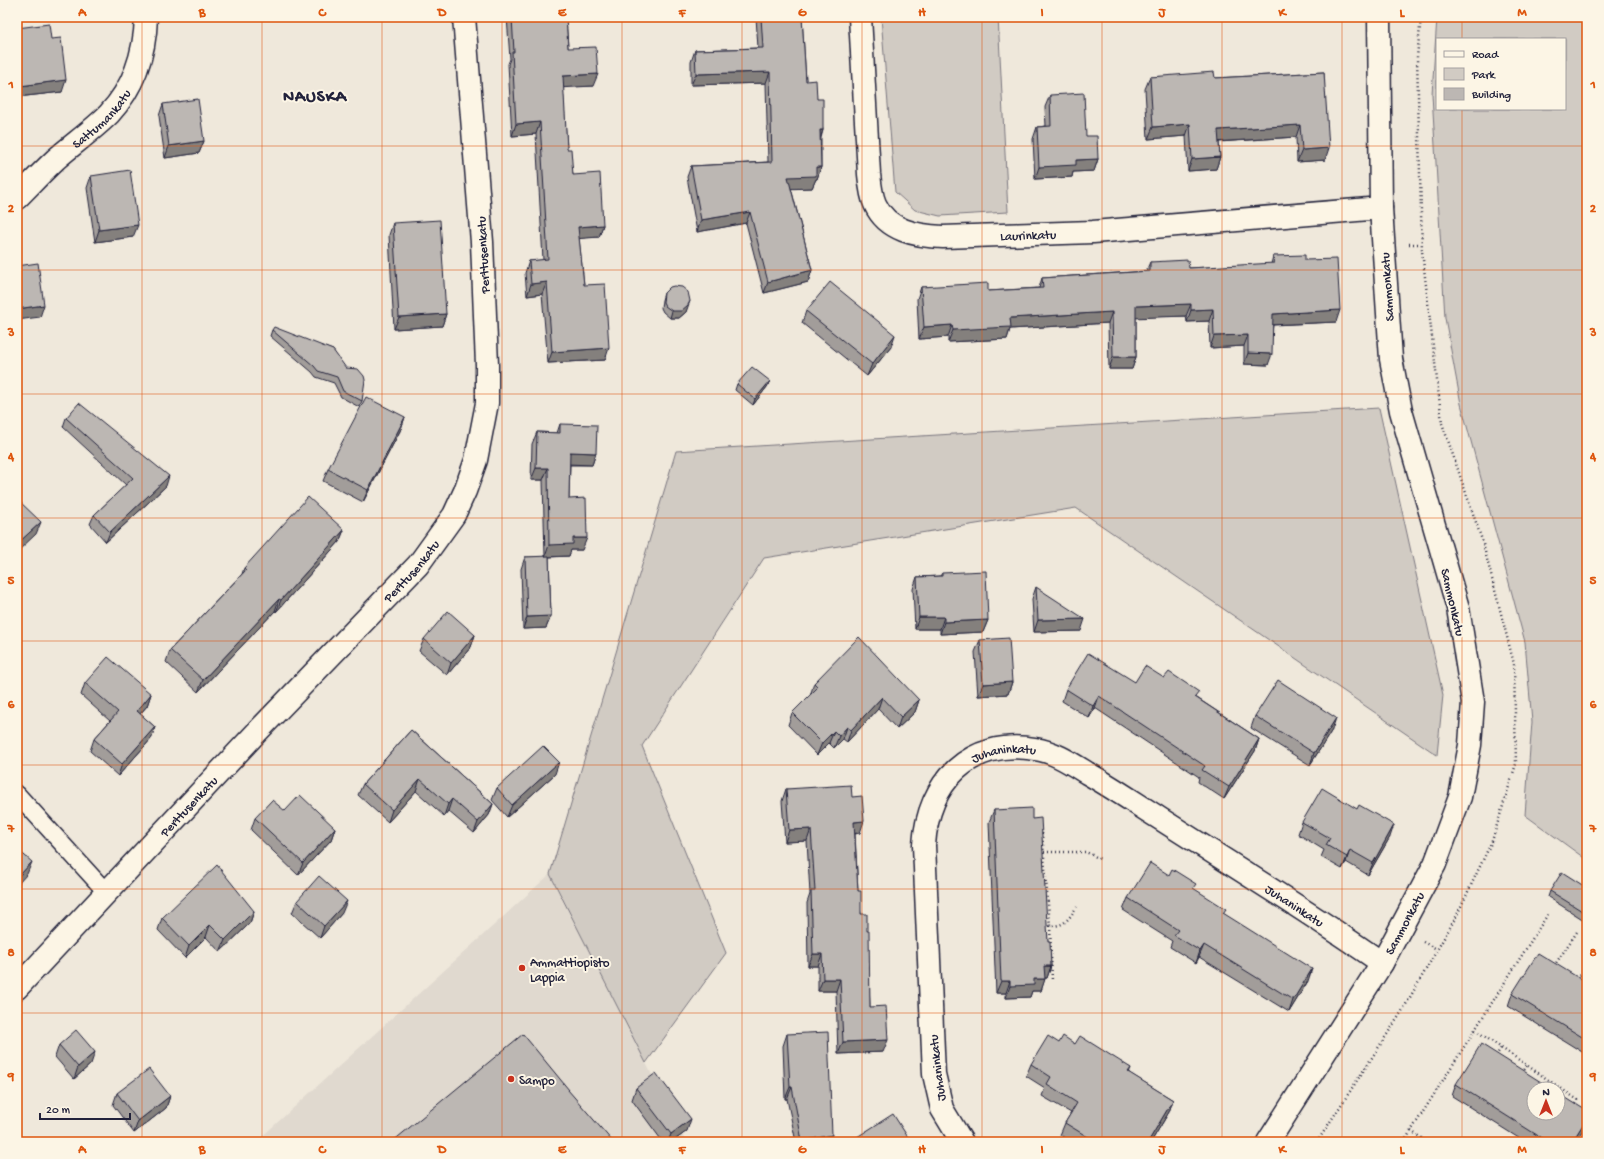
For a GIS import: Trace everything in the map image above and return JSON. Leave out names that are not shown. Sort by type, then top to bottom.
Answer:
[{"type":"street","name":"Sattumankatu","points":[[17,198],[55,160],[108,114],[121,99],[134,78],[140,61],[145,39],[146,17]]},
{"type":"street","name":"Perttusenkatu","points":[[17,988],[256,733],[418,565],[454,515],[465,491],[476,460],[487,403],[482,242],[464,17]]},
{"type":"street","name":"Laurinkatu","points":[[860,17],[869,174],[873,199],[875,205],[889,222],[897,228],[924,237],[1092,232],[1381,208]]},
{"type":"street","name":"Sammonkatu","points":[[1268,1142],[1382,963],[1435,864],[1460,797],[1470,745],[1473,702],[1458,608],[1401,411],[1391,360],[1381,208],[1378,17]]},
{"type":"street","name":"Juhaninkatu","points":[[962,1142],[942,1109],[934,1074],[924,845],[927,819],[938,792],[945,781],[954,772],[978,754],[999,748],[1023,748],[1046,752],[1065,759],[1104,782],[1238,868],[1382,963]]},
{"type":"lane","points":[[17,794],[107,893]]},
{"type":"path","points":[[1042,831],[1050,926],[1052,981]]},
{"type":"path","points":[[1044,852],[1086,852],[1100,859]]},
{"type":"path","points":[[1050,926],[1059,926],[1066,922],[1076,907]]},
{"type":"path","points":[[1404,1142],[1548,914]]},
{"type":"path","points":[[1553,968],[1577,932]]},
{"type":"path","points":[[1420,941],[1437,949]]},
{"type":"path","points":[[1576,982],[1587,965]]},
{"type":"path","points":[[1475,1030],[1550,1081]]},
{"type":"path","points":[[1493,1059],[1501,1048]]},
{"type":"path","points":[[1519,1076],[1527,1065]]},
{"type":"path","points":[[1566,1092],[1578,1100],[1572,1110]]},
{"type":"path","points":[[1411,1131],[1427,1142]]},
{"type":"shaded area","name":"Ammattiopisto Lappia","points":[[550,874],[686,1142],[256,1142]]},
{"type":"green space","points":[[881,17],[998,17],[1008,212],[940,216],[915,210],[895,192]]},
{"type":"green space","points":[[1437,17],[1587,17],[1587,860],[1525,815],[1532,722],[1525,642],[1461,404],[1445,318],[1432,94]]},
{"type":"green space","points":[[1379,408],[1443,695],[1437,755],[1076,508],[764,558],[642,746],[726,953],[646,1063],[550,874],[676,451]]},
{"type":"building","points":[[512,17],[566,17],[568,48],[596,47],[598,74],[563,76],[567,149],[571,149],[573,175],[600,173],[603,225],[578,227],[584,285],[605,284],[609,348],[552,352],[547,282],[531,284],[529,261],[548,259],[540,122],[516,124],[512,52],[514,52]]},
{"type":"building","points":[[761,17],[802,17],[806,81],[816,80],[817,99],[823,99],[823,130],[820,130],[821,167],[816,167],[816,176],[788,177],[812,270],[768,282],[750,212],[701,220],[691,166],[772,162],[770,72],[696,74],[695,50],[763,48]]},
{"type":"building","points":[[49,24],[51,39],[61,38],[66,80],[20,86],[17,63],[17,28]]},
{"type":"building","points":[[1214,72],[1215,78],[1324,72],[1329,148],[1302,150],[1300,125],[1218,130],[1220,157],[1192,159],[1190,124],[1153,127],[1150,77]]},
{"type":"building","points":[[1084,93],[1086,136],[1097,136],[1098,159],[1076,160],[1076,165],[1039,167],[1037,127],[1051,126],[1050,95]]},
{"type":"building","points":[[198,99],[204,141],[169,146],[163,104]]},
{"type":"building","points":[[130,170],[138,225],[99,230],[91,176]]},
{"type":"building","points":[[440,220],[446,314],[399,317],[393,223]]},
{"type":"building","points":[[1305,255],[1305,260],[1337,259],[1340,310],[1273,314],[1272,354],[1248,353],[1248,335],[1214,336],[1213,309],[1191,310],[1191,304],[1136,306],[1136,357],[1113,357],[1112,312],[1010,318],[1011,327],[953,330],[952,325],[924,327],[921,287],[988,283],[988,291],[1043,288],[1042,278],[1150,271],[1150,262],[1188,260],[1189,268],[1274,263],[1273,256]]},
{"type":"building","points":[[38,263],[44,305],[17,309],[17,266]]},
{"type":"building","points":[[830,282],[895,335],[872,364],[806,311]]},
{"type":"building","points":[[670,287],[682,287],[688,292],[690,301],[681,311],[672,311],[665,306],[663,302],[664,293]]},
{"type":"building","points":[[274,327],[333,350],[346,368],[358,369],[364,376],[365,380],[362,401],[343,391],[337,377],[318,371],[272,330]]},
{"type":"building","points":[[752,367],[770,381],[755,399],[737,384]]},
{"type":"building","points":[[366,397],[405,417],[368,490],[328,469]]},
{"type":"building","points":[[79,403],[169,476],[110,532],[94,515],[133,478],[66,418]]},
{"type":"building","points":[[560,424],[597,425],[596,453],[570,452],[569,499],[586,498],[587,538],[573,538],[573,544],[549,545],[548,468],[536,468],[537,432],[560,433]]},
{"type":"building","points":[[308,497],[344,530],[281,600],[279,599],[203,680],[170,650],[246,570],[244,568]]},
{"type":"building","points":[[17,499],[41,522],[17,544]]},
{"type":"building","points":[[549,556],[551,616],[527,617],[525,557]]},
{"type":"building","points":[[986,571],[988,620],[944,622],[944,617],[919,617],[917,577],[942,576],[942,573]]},
{"type":"building","points":[[1036,587],[1085,619],[1038,620]]},
{"type":"building","points":[[448,611],[475,635],[451,663],[424,639]]},
{"type":"building","points":[[859,637],[919,700],[901,717],[882,697],[851,730],[847,727],[839,736],[834,731],[822,743],[792,713],[818,687],[814,683]]},
{"type":"building","points":[[1009,638],[1012,682],[983,684],[980,640]]},
{"type":"building","points":[[1088,653],[1135,682],[1145,666],[1164,678],[1169,672],[1199,692],[1195,697],[1259,739],[1229,787],[1202,770],[1205,766],[1099,696],[1093,706],[1066,689]]},
{"type":"building","points":[[108,657],[151,694],[137,711],[155,727],[122,764],[94,739],[118,712],[85,683]]},
{"type":"building","points":[[1278,680],[1336,718],[1314,753],[1255,716]]},
{"type":"building","points":[[411,730],[493,804],[478,822],[452,799],[448,804],[420,779],[392,810],[363,784]]},
{"type":"building","points":[[543,746],[559,762],[512,805],[497,788]]},
{"type":"building","points":[[851,785],[852,797],[862,796],[864,821],[854,822],[858,891],[861,891],[861,914],[867,914],[867,931],[869,931],[870,1007],[886,1006],[888,1040],[843,1042],[840,979],[823,979],[822,954],[813,954],[811,891],[815,891],[811,829],[789,830],[786,789]]},
{"type":"building","points":[[1322,788],[1357,809],[1359,805],[1394,825],[1373,863],[1350,850],[1347,857],[1326,845],[1330,838],[1302,822]]},
{"type":"building","points":[[300,795],[335,828],[303,863],[255,818],[272,800],[285,811]]},
{"type":"building","points":[[1032,808],[1032,819],[1041,818],[1048,942],[1050,942],[1051,966],[1044,966],[1045,979],[1034,979],[1034,985],[1010,986],[1010,981],[1001,981],[994,810]]},
{"type":"building","points":[[17,849],[32,862],[17,878]]},
{"type":"building","points":[[1150,863],[1169,875],[1172,869],[1196,884],[1193,888],[1226,909],[1223,913],[1312,969],[1293,1000],[1204,945],[1200,951],[1174,935],[1178,930],[1128,898]]},
{"type":"building","points":[[217,865],[254,911],[225,940],[210,925],[189,946],[162,918]]},
{"type":"building","points":[[1562,872],[1587,888],[1587,914],[1550,891]]},
{"type":"building","points":[[319,876],[347,901],[324,926],[297,901]]},
{"type":"building","points":[[1538,953],[1587,983],[1587,1040],[1512,994]]},
{"type":"building","points":[[76,1030],[95,1052],[78,1067],[59,1045]]},
{"type":"building","points":[[828,1032],[832,1135],[802,1141],[792,1087],[790,1087],[787,1034]]},
{"type":"building","name":"Sampo","points":[[523,1034],[568,1090],[613,1142],[392,1142]]},
{"type":"building","points":[[1048,1036],[1059,1043],[1063,1036],[1075,1044],[1080,1036],[1131,1068],[1128,1072],[1173,1100],[1148,1142],[1096,1142],[1065,1123],[1077,1103],[1047,1084],[1051,1077],[1031,1064]]},
{"type":"building","points":[[1481,1044],[1539,1081],[1526,1081],[1526,1121],[1566,1121],[1566,1098],[1587,1111],[1587,1118],[1572,1142],[1548,1142],[1456,1084]]},
{"type":"building","points":[[149,1069],[170,1096],[138,1121],[117,1093]]},
{"type":"building","points":[[656,1073],[691,1119],[671,1134],[636,1088]]},
{"type":"building","points":[[893,1114],[911,1142],[856,1142],[854,1139]]},
{"type":"place","name":"Ammattiopisto Lappia","points":[[522,968]]},
{"type":"place","name":"Sampo","points":[[511,1079]]},
{"type":"district","name":"NAUSKA","points":[[315,95]]}]
